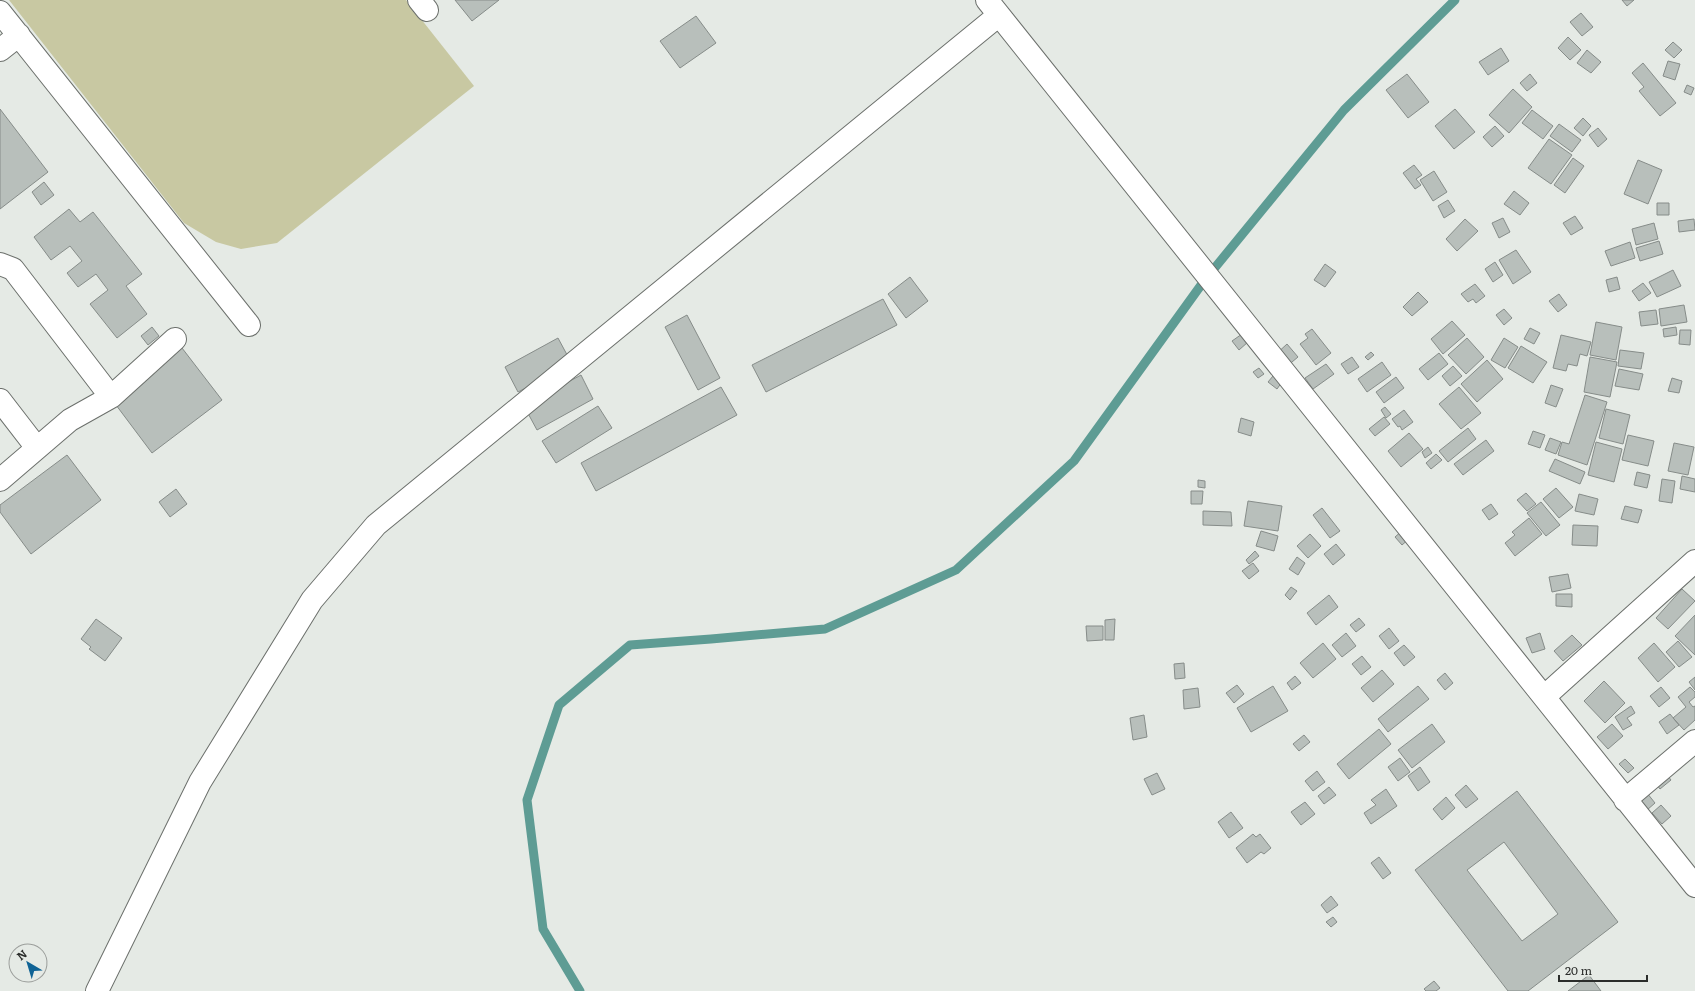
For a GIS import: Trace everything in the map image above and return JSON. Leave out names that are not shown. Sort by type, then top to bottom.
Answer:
[{"type":"street","points":[[97,991],[200,782],[312,600],[376,524],[993,7],[1695,886]]},
{"type":"street","points":[[0,12],[249,325]]},
{"type":"street","points":[[0,50],[19,35]]},
{"type":"street","points":[[0,264],[13,269],[110,397]]},
{"type":"street","points":[[0,480],[70,420],[110,397],[175,339]]},
{"type":"street","points":[[0,400],[37,448]]},
{"type":"street","points":[[1544,697],[1695,562]]},
{"type":"street","points":[[1625,800],[1695,741]]},
{"type":"green space","points":[[9,0],[406,0],[474,86],[277,243],[241,249],[216,242],[184,223]]},
{"type":"building","points":[[455,0],[499,0],[472,21]]},
{"type":"building","points":[[1622,0],[1634,0],[1627,6]]},
{"type":"building","points":[[1581,13],[1593,27],[1582,36],[1570,22]]},
{"type":"building","points":[[696,16],[716,43],[680,68],[660,41]]},
{"type":"building","points":[[1568,37],[1581,50],[1570,60],[1558,48]]},
{"type":"building","points":[[1673,42],[1682,50],[1674,58],[1665,50]]},
{"type":"building","points":[[1501,48],[1509,61],[1488,75],[1479,62]]},
{"type":"building","points":[[1587,50],[1601,62],[1591,73],[1577,63]]},
{"type":"building","points":[[1668,61],[1680,64],[1675,80],[1663,76]]},
{"type":"building","points":[[1643,63],[1676,103],[1660,116],[1639,91],[1644,87],[1632,73]]},
{"type":"building","points":[[1407,74],[1429,102],[1408,118],[1386,90]]},
{"type":"building","points":[[1530,74],[1537,83],[1527,91],[1520,83]]},
{"type":"building","points":[[1687,85],[1694,88],[1691,95],[1684,92]]},
{"type":"building","points":[[1513,89],[1532,107],[1509,133],[1489,115]]},
{"type":"building","points":[[0,109],[48,172],[0,209]]},
{"type":"building","points":[[1455,109],[1475,132],[1454,149],[1435,126]]},
{"type":"building","points":[[1532,110],[1553,126],[1543,139],[1522,123]]},
{"type":"building","points":[[1583,118],[1591,126],[1583,136],[1574,128]]},
{"type":"building","points":[[1559,124],[1581,140],[1572,152],[1550,136]]},
{"type":"building","points":[[1495,126],[1504,136],[1492,147],[1483,137]]},
{"type":"building","points":[[1598,128],[1607,139],[1598,147],[1589,135]]},
{"type":"building","points":[[1549,139],[1572,155],[1551,184],[1528,168]]},
{"type":"building","points":[[1573,158],[1584,166],[1565,193],[1554,185]]},
{"type":"building","points":[[1638,160],[1662,170],[1648,204],[1624,194]]},
{"type":"building","points":[[1414,165],[1422,175],[1416,179],[1421,185],[1415,189],[1403,173]]},
{"type":"building","points":[[1434,171],[1447,192],[1433,201],[1420,180]]},
{"type":"building","points":[[44,182],[54,195],[41,205],[32,192]]},
{"type":"building","points":[[1514,191],[1529,203],[1520,215],[1504,204]]},
{"type":"building","points":[[1448,200],[1455,211],[1444,218],[1438,206]]},
{"type":"building","points":[[1657,203],[1669,203],[1669,215],[1657,215]]},
{"type":"building","points":[[69,209],[80,222],[93,212],[142,274],[126,286],[147,314],[117,338],[90,304],[108,290],[96,274],[78,287],[67,273],[82,261],[70,246],[51,260],[34,237]]},
{"type":"building","points":[[1575,216],[1583,228],[1571,235],[1563,223]]},
{"type":"building","points":[[1503,218],[1510,232],[1499,238],[1492,223]]},
{"type":"building","points":[[1465,219],[1478,231],[1457,251],[1446,239]]},
{"type":"building","points":[[1694,219],[1695,230],[1679,232],[1678,221]]},
{"type":"building","points":[[1654,223],[1658,239],[1636,245],[1632,229]]},
{"type":"building","points":[[1659,241],[1663,254],[1640,261],[1636,248]]},
{"type":"building","points":[[1630,242],[1635,258],[1611,266],[1605,251]]},
{"type":"building","points":[[1516,250],[1531,272],[1513,284],[1499,260]]},
{"type":"building","points":[[1495,262],[1503,275],[1493,282],[1485,269]]},
{"type":"building","points":[[1325,264],[1336,272],[1325,287],[1314,280]]},
{"type":"building","points":[[1673,270],[1681,286],[1657,297],[1649,282]]},
{"type":"building","points":[[910,277],[928,301],[906,318],[888,294]]},
{"type":"building","points":[[1617,277],[1620,289],[1609,292],[1606,280]]},
{"type":"building","points":[[1643,283],[1651,293],[1639,301],[1632,291]]},
{"type":"building","points":[[1475,284],[1485,296],[1476,303],[1473,299],[1468,302],[1461,294]]},
{"type":"building","points":[[1418,292],[1428,302],[1412,316],[1403,307]]},
{"type":"building","points":[[1559,294],[1567,305],[1558,312],[1549,301]]},
{"type":"building","points":[[883,299],[897,325],[766,392],[752,365]]},
{"type":"building","points":[[1684,305],[1687,322],[1661,326],[1659,309]]},
{"type":"building","points":[[1504,309],[1512,318],[1504,325],[1496,315]]},
{"type":"building","points":[[1656,310],[1658,324],[1641,326],[1639,312]]},
{"type":"building","points":[[687,315],[720,378],[698,390],[665,327]]},
{"type":"building","points":[[1452,321],[1465,335],[1443,354],[1431,339]]},
{"type":"building","points":[[1596,322],[1622,327],[1616,360],[1590,355]]},
{"type":"building","points":[[152,327],[159,336],[148,345],[141,336]]},
{"type":"building","points":[[1676,327],[1677,335],[1664,337],[1663,329]]},
{"type":"building","points":[[1530,328],[1540,333],[1534,344],[1524,339]]},
{"type":"building","points":[[1312,329],[1331,353],[1316,365],[1300,344],[1308,338],[1305,334]]},
{"type":"building","points":[[1680,330],[1691,330],[1690,345],[1679,344]]},
{"type":"building","points":[[1242,334],[1248,342],[1239,350],[1232,341]]},
{"type":"building","points":[[1561,335],[1591,342],[1587,356],[1580,354],[1577,366],[1568,364],[1566,371],[1553,368]]},
{"type":"building","points":[[558,338],[572,364],[518,392],[505,367]]},
{"type":"building","points":[[1467,338],[1484,357],[1466,374],[1448,355]]},
{"type":"building","points":[[1504,338],[1518,347],[1505,368],[1491,360]]},
{"type":"building","points":[[1287,344],[1298,357],[1286,367],[1275,355]]},
{"type":"building","points":[[1521,346],[1547,362],[1533,383],[1508,368]]},
{"type":"building","points":[[182,348],[222,400],[152,453],[113,401]]},
{"type":"building","points":[[1620,350],[1644,353],[1641,369],[1618,366]]},
{"type":"building","points":[[1371,352],[1374,355],[1368,360],[1365,357]]},
{"type":"building","points":[[1439,353],[1448,364],[1428,380],[1419,369]]},
{"type":"building","points":[[1352,357],[1359,367],[1348,374],[1341,364]]},
{"type":"building","points":[[1590,357],[1617,362],[1610,397],[1584,392]]},
{"type":"building","points":[[1487,360],[1503,379],[1477,402],[1461,384]]},
{"type":"building","points":[[1382,362],[1391,375],[1367,392],[1358,379]]},
{"type":"building","points":[[1326,364],[1334,374],[1313,389],[1305,378]]},
{"type":"building","points":[[1453,366],[1462,376],[1450,386],[1442,376]]},
{"type":"building","points":[[1259,368],[1264,374],[1258,378],[1253,372]]},
{"type":"building","points":[[1619,369],[1643,374],[1639,390],[1615,386]]},
{"type":"building","points":[[581,375],[593,399],[537,430],[524,406]]},
{"type":"building","points":[[1273,376],[1282,382],[1277,389],[1268,382]]},
{"type":"building","points":[[1396,377],[1404,388],[1384,403],[1376,392]]},
{"type":"building","points":[[1672,378],[1682,381],[1679,393],[1668,391]]},
{"type":"building","points":[[1551,385],[1563,389],[1556,407],[1545,403]]},
{"type":"building","points":[[721,387],[737,415],[596,491],[581,463]]},
{"type":"building","points":[[1459,387],[1481,413],[1461,429],[1439,404]]},
{"type":"building","points":[[1585,395],[1607,402],[1587,465],[1558,455],[1562,442],[1569,444]]},
{"type":"building","points":[[598,406],[612,428],[556,463],[542,441]]},
{"type":"building","points":[[1385,407],[1391,414],[1386,418],[1381,410]]},
{"type":"building","points":[[1606,409],[1630,415],[1623,444],[1599,438]]},
{"type":"building","points":[[1404,410],[1413,422],[1402,430],[1400,426],[1398,427],[1392,419]]},
{"type":"building","points":[[1384,417],[1390,424],[1375,436],[1369,429]]},
{"type":"building","points":[[1241,418],[1254,422],[1251,436],[1238,432]]},
{"type":"building","points":[[1468,428],[1476,439],[1448,462],[1439,451]]},
{"type":"building","points":[[1533,431],[1545,435],[1540,448],[1528,444]]},
{"type":"building","points":[[1409,433],[1423,449],[1401,467],[1388,451]]},
{"type":"building","points":[[1628,435],[1654,441],[1648,466],[1622,460]]},
{"type":"building","points":[[1550,438],[1561,442],[1556,454],[1545,450]]},
{"type":"building","points":[[1486,440],[1494,451],[1463,475],[1454,464]]},
{"type":"building","points":[[1596,442],[1622,449],[1614,482],[1588,475]]},
{"type":"building","points":[[1674,443],[1694,447],[1688,475],[1668,471]]},
{"type":"building","points":[[1428,447],[1432,453],[1425,458],[1422,452]]},
{"type":"building","points":[[1436,454],[1442,460],[1431,469],[1426,463]]},
{"type":"building","points":[[67,455],[101,500],[31,554],[0,512],[0,505]]},
{"type":"building","points":[[1555,459],[1585,472],[1580,484],[1549,471]]},
{"type":"building","points":[[1637,472],[1650,475],[1647,488],[1634,485]]},
{"type":"building","points":[[1682,476],[1695,479],[1695,492],[1680,489]]},
{"type":"building","points":[[1662,479],[1675,481],[1672,503],[1659,501]]},
{"type":"building","points":[[1198,480],[1205,481],[1205,488],[1198,487]]},
{"type":"building","points":[[1556,488],[1573,507],[1559,518],[1543,499]]},
{"type":"building","points":[[176,489],[187,504],[170,517],[159,502]]},
{"type":"building","points":[[1191,491],[1203,491],[1202,504],[1191,504]]},
{"type":"building","points":[[1526,493],[1536,504],[1527,511],[1517,500]]},
{"type":"building","points":[[1579,494],[1598,499],[1594,515],[1575,511]]},
{"type":"building","points":[[1248,501],[1282,506],[1278,531],[1244,526]]},
{"type":"building","points":[[1541,502],[1560,525],[1546,536],[1527,513]]},
{"type":"building","points":[[1491,504],[1498,514],[1489,520],[1482,510]]},
{"type":"building","points":[[1625,506],[1642,510],[1638,523],[1621,519]]},
{"type":"building","points":[[1322,508],[1340,531],[1330,538],[1313,515]]},
{"type":"building","points":[[1203,511],[1231,512],[1232,526],[1203,525]]},
{"type":"building","points":[[1529,518],[1542,534],[1515,556],[1505,543],[1515,535],[1512,532]]},
{"type":"building","points":[[1573,525],[1598,526],[1597,546],[1572,545]]},
{"type":"building","points":[[1403,530],[1410,538],[1402,545],[1395,537]]},
{"type":"building","points":[[1261,531],[1278,536],[1274,551],[1256,546]]},
{"type":"building","points":[[1310,534],[1321,546],[1308,558],[1297,546]]},
{"type":"building","points":[[1336,544],[1345,555],[1333,565],[1324,554]]},
{"type":"building","points":[[1255,551],[1259,556],[1249,564],[1246,560]]},
{"type":"building","points":[[1297,557],[1305,563],[1298,575],[1289,569]]},
{"type":"building","points":[[1253,563],[1259,571],[1249,579],[1242,571]]},
{"type":"building","points":[[1568,574],[1571,588],[1552,592],[1549,577]]},
{"type":"building","points":[[1291,587],[1297,591],[1290,600],[1285,595]]},
{"type":"building","points":[[1682,589],[1695,601],[1668,629],[1656,618]]},
{"type":"building","points":[[1556,594],[1572,594],[1572,607],[1556,606]]},
{"type":"building","points":[[1329,595],[1338,607],[1316,625],[1307,613]]},
{"type":"building","points":[[1695,615],[1695,655],[1675,636]]},
{"type":"building","points":[[1359,618],[1365,625],[1356,632],[1350,625]]},
{"type":"building","points":[[96,619],[122,638],[105,661],[89,649],[91,647],[81,639]]},
{"type":"building","points":[[1115,619],[1114,640],[1105,640],[1105,620]]},
{"type":"building","points":[[1086,626],[1103,626],[1103,640],[1087,641]]},
{"type":"building","points":[[1389,628],[1399,641],[1389,649],[1379,636]]},
{"type":"building","points":[[1346,633],[1356,646],[1342,657],[1332,645]]},
{"type":"building","points":[[1540,633],[1545,649],[1532,653],[1526,638]]},
{"type":"building","points":[[1572,635],[1582,645],[1563,661],[1554,651]]},
{"type":"building","points":[[1678,641],[1692,657],[1679,667],[1666,652]]},
{"type":"building","points":[[1323,643],[1336,659],[1313,678],[1300,663]]},
{"type":"building","points":[[1654,643],[1675,667],[1658,682],[1638,658]]},
{"type":"building","points":[[1404,645],[1415,657],[1404,666],[1394,653]]},
{"type":"building","points":[[1362,656],[1371,667],[1361,675],[1352,664]]},
{"type":"building","points":[[1184,663],[1185,678],[1175,679],[1174,664]]},
{"type":"building","points":[[1382,670],[1394,684],[1373,702],[1361,688]]},
{"type":"building","points":[[1445,673],[1453,683],[1445,690],[1437,680]]},
{"type":"building","points":[[1295,676],[1301,683],[1292,690],[1287,683]]},
{"type":"building","points":[[1695,677],[1695,690],[1689,682]]},
{"type":"building","points":[[1604,681],[1625,703],[1605,723],[1584,701]]},
{"type":"building","points":[[1237,685],[1244,694],[1234,703],[1226,693]]},
{"type":"building","points":[[1273,686],[1288,711],[1251,732],[1237,708]]},
{"type":"building","points":[[1418,686],[1429,699],[1388,732],[1378,719]]},
{"type":"building","points":[[1661,687],[1670,698],[1659,707],[1650,696]]},
{"type":"building","points":[[1690,687],[1695,692],[1695,697],[1689,702],[1693,707],[1695,706],[1695,720],[1684,730],[1673,718],[1686,707],[1678,697]]},
{"type":"building","points":[[1198,688],[1200,707],[1184,709],[1183,690]]},
{"type":"building","points":[[1631,706],[1635,713],[1627,718],[1632,725],[1623,730],[1615,717]]},
{"type":"building","points":[[1670,714],[1679,725],[1667,734],[1659,722]]},
{"type":"building","points":[[1144,715],[1147,737],[1133,740],[1130,718]]},
{"type":"building","points":[[1432,724],[1445,742],[1412,768],[1398,750]]},
{"type":"building","points":[[1612,724],[1623,736],[1608,749],[1597,737]]},
{"type":"building","points":[[1379,729],[1391,744],[1349,779],[1337,764]]},
{"type":"building","points":[[1304,735],[1310,742],[1299,751],[1293,744]]},
{"type":"building","points":[[1400,758],[1410,772],[1398,781],[1388,767]]},
{"type":"building","points":[[1625,759],[1634,768],[1628,773],[1619,764]]},
{"type":"building","points":[[1660,766],[1671,780],[1660,789],[1649,775]]},
{"type":"building","points":[[1420,767],[1430,782],[1418,791],[1408,776]]},
{"type":"building","points":[[1317,771],[1325,782],[1313,791],[1305,781]]},
{"type":"building","points":[[1157,773],[1165,789],[1152,795],[1144,779]]},
{"type":"building","points":[[1639,783],[1655,803],[1647,810],[1630,790]]},
{"type":"building","points":[[1466,785],[1478,799],[1466,808],[1455,795]]},
{"type":"building","points":[[1329,787],[1336,795],[1324,804],[1318,796]]},
{"type":"building","points":[[1386,789],[1397,806],[1371,824],[1364,813],[1376,805],[1371,800]]},
{"type":"building","points":[[1517,791],[1618,922],[1528,991],[1508,991],[1415,870]],"holes":[[[1504,842],[1558,914],[1522,941],[1467,870]]]},
{"type":"building","points":[[1446,797],[1455,808],[1442,820],[1433,809]]},
{"type":"building","points":[[1305,802],[1315,814],[1301,825],[1291,812]]},
{"type":"building","points":[[1661,805],[1671,816],[1662,824],[1652,813]]},
{"type":"building","points":[[1231,812],[1243,828],[1229,838],[1218,822]]},
{"type":"building","points":[[1253,834],[1256,837],[1260,834],[1271,848],[1264,854],[1261,852],[1247,863],[1236,848]]},
{"type":"building","points":[[1379,857],[1391,873],[1383,879],[1371,863]]},
{"type":"building","points":[[1331,896],[1338,905],[1327,913],[1321,905]]},
{"type":"building","points":[[1333,917],[1337,922],[1331,927],[1326,922]]},
{"type":"building","points":[[1589,975],[1601,991],[1568,991]]},
{"type":"building","points":[[1434,981],[1440,988],[1436,991],[1426,991],[1424,989]]},
{"type":"waterway","points":[[580,991],[543,929],[527,800],[559,705],[630,645],[825,629],[956,570],[1074,461],[1204,281],[1344,110],[1455,0]]}]
